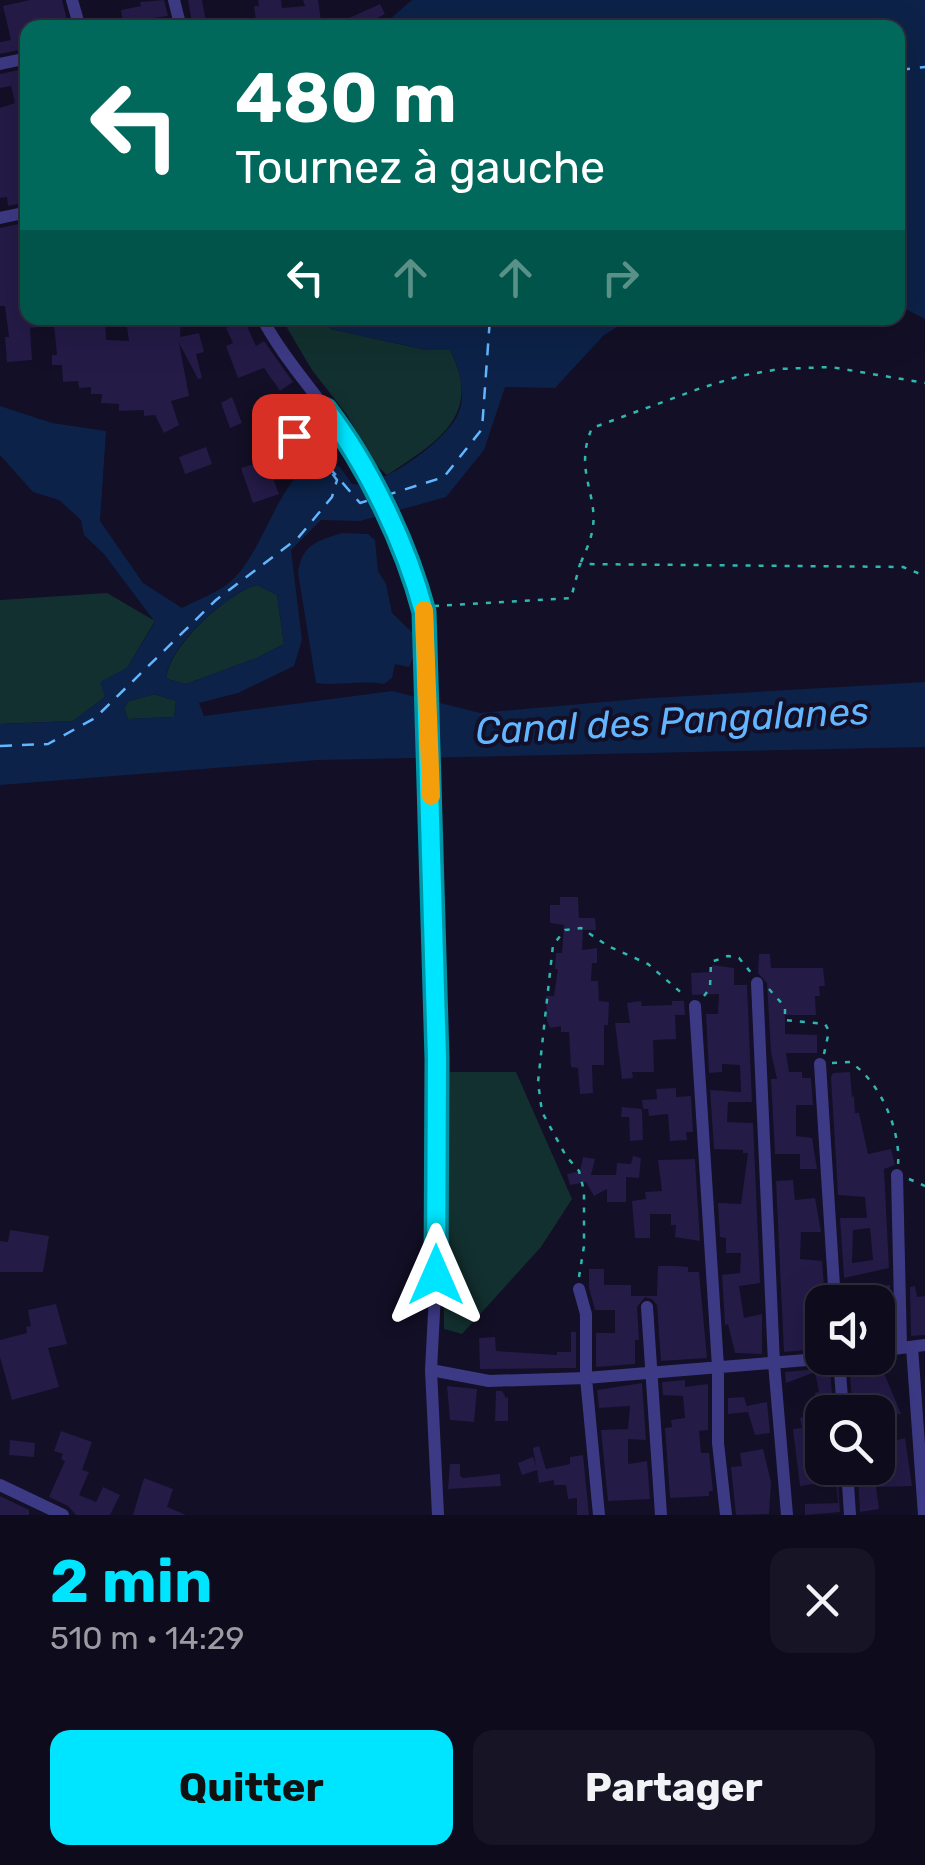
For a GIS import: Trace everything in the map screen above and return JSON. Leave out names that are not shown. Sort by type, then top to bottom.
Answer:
[{"type":"street","points":[[267,325],[367,473],[416,580],[424,612],[437,1059],[436,1275],[431,1370],[438,1515]]},
{"type":"street","points":[[312,422],[326,410]]},
{"type":"street","points":[[758,983],[774,1363],[788,1515]]},
{"type":"street","points":[[695,1006],[718,1366],[718,1443],[726,1515]]},
{"type":"street","points":[[820,1064],[834,1285]]},
{"type":"street","points":[[897,1175],[924,1515]]},
{"type":"street","points":[[579,1289],[586,1314],[586,1378],[598,1515]]},
{"type":"street","points":[[647,1306],[661,1515]]},
{"type":"street","points":[[431,1370],[489,1380],[586,1378],[805,1360]]},
{"type":"street","points":[[0,1485],[63,1515]]},
{"type":"street","points":[[848,1485],[850,1515]]},
{"type":"path","points":[[424,612],[438,604],[572,598],[594,529],[584,469],[585,445],[592,428],[701,388],[779,369],[831,366],[925,384]]},
{"type":"path","points":[[580,564],[902,567],[925,576]]},
{"type":"green space","points":[[327,325],[426,350],[450,350],[462,392],[458,409],[438,438],[387,475],[375,464],[347,415],[312,370],[287,328]]},
{"type":"green space","points":[[257,585],[277,595],[284,644],[186,684],[167,679],[177,653],[201,623],[231,598]]},
{"type":"green space","points":[[107,593],[155,621],[127,668],[101,682],[105,697],[73,721],[0,724],[0,600]]},
{"type":"green space","points":[[154,694],[176,701],[174,717],[128,719],[124,708],[129,701]]},
{"type":"green space","points":[[442,1072],[516,1072],[572,1199],[541,1247],[462,1334],[444,1329]]},
{"type":"water","points":[[412,0],[925,0],[925,319],[905,309],[905,20],[390,19]]},
{"type":"water","name":"Canal des Pangalanes","points":[[327,325],[620,325],[604,335],[555,388],[505,387],[484,450],[446,497],[360,521],[321,520],[291,550],[302,640],[294,666],[238,693],[199,703],[204,716],[392,691],[480,713],[637,699],[925,682],[925,747],[318,760],[0,785],[0,724],[73,721],[105,697],[100,682],[127,668],[155,622],[104,554],[84,535],[81,520],[59,500],[33,492],[0,455],[0,406],[52,423],[106,431],[100,521],[143,583],[182,608],[225,586],[242,569],[293,481],[320,458],[340,467],[352,484],[364,484],[394,472],[438,440],[460,410],[461,383],[450,350],[426,350]],"holes":[[[257,585],[277,595],[284,644],[186,684],[167,679],[169,667],[187,638],[230,598]],[[155,694],[176,701],[174,717],[128,719],[124,708],[129,701]]]},
{"type":"water","points":[[342,533],[368,534],[375,540],[378,571],[386,584],[392,613],[414,634],[417,649],[409,667],[395,664],[392,678],[384,684],[316,683],[298,573],[303,556],[312,545]]},
{"type":"building","points":[[30,0],[62,0],[67,20],[20,20],[20,50],[0,54],[0,42],[11,40],[3,6]]},
{"type":"building","points":[[164,0],[168,16],[123,20],[121,10],[141,6],[140,2]]},
{"type":"building","points":[[188,0],[202,0],[206,20],[192,20]]},
{"type":"building","points":[[258,0],[281,0],[282,8],[305,6],[303,0],[318,0],[321,20],[256,20],[254,6],[259,6]]},
{"type":"building","points":[[380,4],[385,14],[374,20],[347,19]]},
{"type":"building","points":[[20,70],[20,204],[8,206],[7,197],[0,198],[0,108],[15,103],[11,86],[0,88],[0,74]]},
{"type":"building","points":[[20,224],[20,325],[54,325],[30,328],[32,360],[7,362],[5,337],[9,337],[5,306],[0,306],[0,228]]},
{"type":"building","points":[[54,325],[105,325],[106,340],[129,341],[127,325],[181,325],[180,337],[199,333],[204,352],[196,354],[202,378],[198,379],[179,343],[189,396],[171,401],[179,425],[164,433],[155,415],[144,416],[144,410],[119,411],[119,404],[101,403],[102,394],[91,394],[91,387],[79,388],[78,381],[63,382],[62,365],[52,365],[52,355],[57,355]]},
{"type":"building","points":[[246,325],[256,346],[264,341],[293,382],[280,391],[264,368],[238,378],[226,346],[233,343],[226,328]]},
{"type":"building","points":[[286,394],[295,408],[266,429],[256,416]]},
{"type":"building","points":[[232,397],[242,423],[230,428],[221,403]]},
{"type":"building","points":[[206,447],[212,464],[185,474],[179,457]]},
{"type":"building","points":[[266,460],[279,494],[253,503],[241,468]]},
{"type":"building","points":[[560,897],[578,897],[579,918],[595,918],[596,930],[583,930],[582,950],[597,948],[591,981],[598,981],[599,1001],[609,1002],[608,1025],[604,1025],[604,1065],[592,1065],[593,1093],[580,1094],[578,1068],[571,1067],[569,1032],[561,1032],[561,1026],[550,1028],[547,1021],[546,996],[554,996],[556,953],[562,953],[564,925],[550,923],[550,905],[560,905]]},
{"type":"building","points":[[759,954],[770,954],[771,968],[823,968],[825,986],[819,986],[820,996],[815,996],[816,1015],[785,1015],[785,1034],[817,1035],[817,1053],[786,1053],[789,1072],[802,1072],[802,1078],[811,1078],[813,1105],[796,1105],[796,1136],[812,1138],[817,1169],[800,1169],[800,1154],[775,1154],[771,1079],[777,1079],[771,1052],[767,983],[758,973]]},
{"type":"building","points":[[712,965],[734,968],[734,985],[747,985],[752,1102],[728,1102],[727,1122],[753,1123],[760,1283],[739,1286],[744,1318],[762,1314],[762,1354],[735,1353],[728,1324],[725,1325],[722,1275],[740,1273],[741,1253],[726,1253],[726,1238],[720,1237],[718,1203],[741,1204],[748,1153],[714,1149],[710,1090],[741,1092],[740,1065],[722,1064],[722,1072],[709,1073],[706,1014],[718,1014],[719,994],[692,995],[691,973],[711,972]]},
{"type":"building","points":[[641,1001],[642,1006],[684,1001],[685,1015],[675,1015],[676,1039],[653,1040],[654,1072],[632,1072],[633,1078],[622,1079],[615,1023],[630,1023],[627,1003]]},
{"type":"building","points":[[850,1072],[855,1113],[859,1113],[868,1154],[891,1149],[895,1165],[884,1169],[889,1268],[844,1278],[840,1218],[867,1218],[865,1197],[838,1195],[833,1073]],"holes":[[[870,1228],[873,1260],[852,1263],[853,1230]]]},
{"type":"building","points":[[676,1088],[676,1097],[691,1096],[693,1132],[686,1132],[687,1140],[670,1141],[668,1114],[649,1116],[642,1100],[657,1099],[656,1089]]},
{"type":"building","points":[[622,1107],[642,1109],[643,1140],[630,1141],[629,1117],[621,1117]]},
{"type":"building","points":[[633,1156],[641,1158],[639,1178],[626,1177],[626,1202],[607,1202],[607,1189],[594,1196],[586,1182],[570,1185],[567,1174],[580,1171],[583,1157],[595,1159],[591,1175],[616,1175],[617,1163],[631,1164]]},
{"type":"building","points":[[695,1159],[700,1241],[675,1237],[676,1225],[671,1225],[671,1214],[650,1214],[650,1238],[635,1238],[632,1201],[646,1199],[645,1192],[662,1191],[658,1160]]},
{"type":"building","points":[[793,1180],[795,1200],[815,1198],[821,1232],[801,1232],[800,1259],[822,1261],[824,1285],[805,1285],[805,1350],[784,1352],[776,1181]]},
{"type":"building","points":[[10,1230],[49,1236],[43,1272],[0,1272],[0,1241],[8,1242]]},
{"type":"building","points":[[658,1266],[688,1267],[688,1272],[699,1272],[707,1358],[661,1361],[657,1305],[645,1297],[637,1307],[639,1340],[635,1340],[635,1364],[596,1367],[596,1333],[615,1333],[615,1310],[595,1310],[589,1269],[604,1269],[604,1285],[631,1285],[631,1296],[657,1296]]},
{"type":"building","points":[[915,1286],[917,1297],[925,1296],[925,1335],[911,1336],[910,1287]]},
{"type":"building","points":[[56,1304],[67,1344],[48,1348],[59,1387],[12,1400],[0,1357],[0,1340],[27,1333],[26,1327],[31,1326],[28,1310]]},
{"type":"building","points":[[571,1332],[576,1332],[576,1368],[480,1369],[479,1338],[495,1337],[496,1351],[557,1355],[571,1352]]},
{"type":"building","points":[[805,1370],[807,1375],[786,1383],[785,1372]]},
{"type":"building","points":[[816,1375],[831,1375],[832,1395],[815,1395],[819,1392]]},
{"type":"building","points":[[850,1375],[885,1375],[893,1395],[852,1395]]},
{"type":"building","points":[[685,1380],[685,1387],[708,1384],[708,1430],[699,1431],[701,1453],[709,1453],[713,1491],[709,1491],[709,1496],[670,1498],[665,1428],[672,1427],[671,1420],[685,1418],[683,1396],[663,1395],[662,1382]]},
{"type":"building","points":[[642,1383],[646,1440],[628,1439],[628,1464],[647,1461],[650,1499],[608,1501],[601,1430],[628,1429],[630,1406],[599,1408],[597,1390]]},
{"type":"building","points":[[447,1386],[477,1389],[474,1422],[450,1420]]},
{"type":"building","points":[[496,1391],[508,1397],[508,1421],[495,1421]]},
{"type":"building","points":[[744,1397],[748,1410],[747,1406],[767,1402],[770,1433],[755,1435],[748,1412],[728,1414],[728,1398]]},
{"type":"building","points":[[805,1416],[807,1485],[800,1486],[793,1429],[802,1428],[800,1418]]},
{"type":"building","points":[[61,1431],[92,1442],[82,1470],[89,1472],[79,1495],[96,1502],[103,1487],[120,1495],[110,1515],[76,1515],[68,1506],[49,1497],[65,1461],[61,1459],[63,1454],[54,1451]]},
{"type":"building","points":[[905,1438],[912,1486],[876,1487],[879,1509],[860,1512],[858,1485],[895,1485],[895,1441]]},
{"type":"building","points":[[10,1440],[35,1443],[34,1457],[9,1455]]},
{"type":"building","points":[[539,1446],[546,1469],[570,1464],[570,1457],[583,1455],[589,1515],[577,1515],[577,1498],[568,1499],[566,1485],[554,1485],[554,1480],[539,1483],[537,1470],[522,1475],[518,1463],[533,1457],[536,1466],[533,1448]]},
{"type":"building","points":[[763,1449],[771,1482],[769,1514],[736,1515],[731,1467],[742,1466],[740,1453]]},
{"type":"building","points":[[450,1464],[460,1464],[463,1478],[500,1474],[501,1486],[448,1489]]},
{"type":"building","points":[[144,1478],[173,1489],[167,1507],[186,1515],[133,1515]]},
{"type":"building","points":[[836,1485],[840,1512],[805,1515],[805,1504],[838,1503]]},
{"type":"building","points":[[0,1496],[29,1510],[29,1515],[0,1515]]},
{"type":"ferry route","points":[[905,69],[925,67]]},
{"type":"ferry route","points":[[384,496],[444,477],[482,429],[489,325]]},
{"type":"ferry route","points":[[0,746],[48,744],[95,718],[216,600],[298,538],[332,497],[337,480],[320,458]]},
{"type":"ferry route","points":[[328,466],[360,503],[376,498]]},
{"type":"slow traffic","points":[[424,610],[431,796]]},
{"type":"route","points":[[294,436],[326,410],[340,428],[367,473],[416,580],[424,612],[437,1059],[436,1275]]}]
